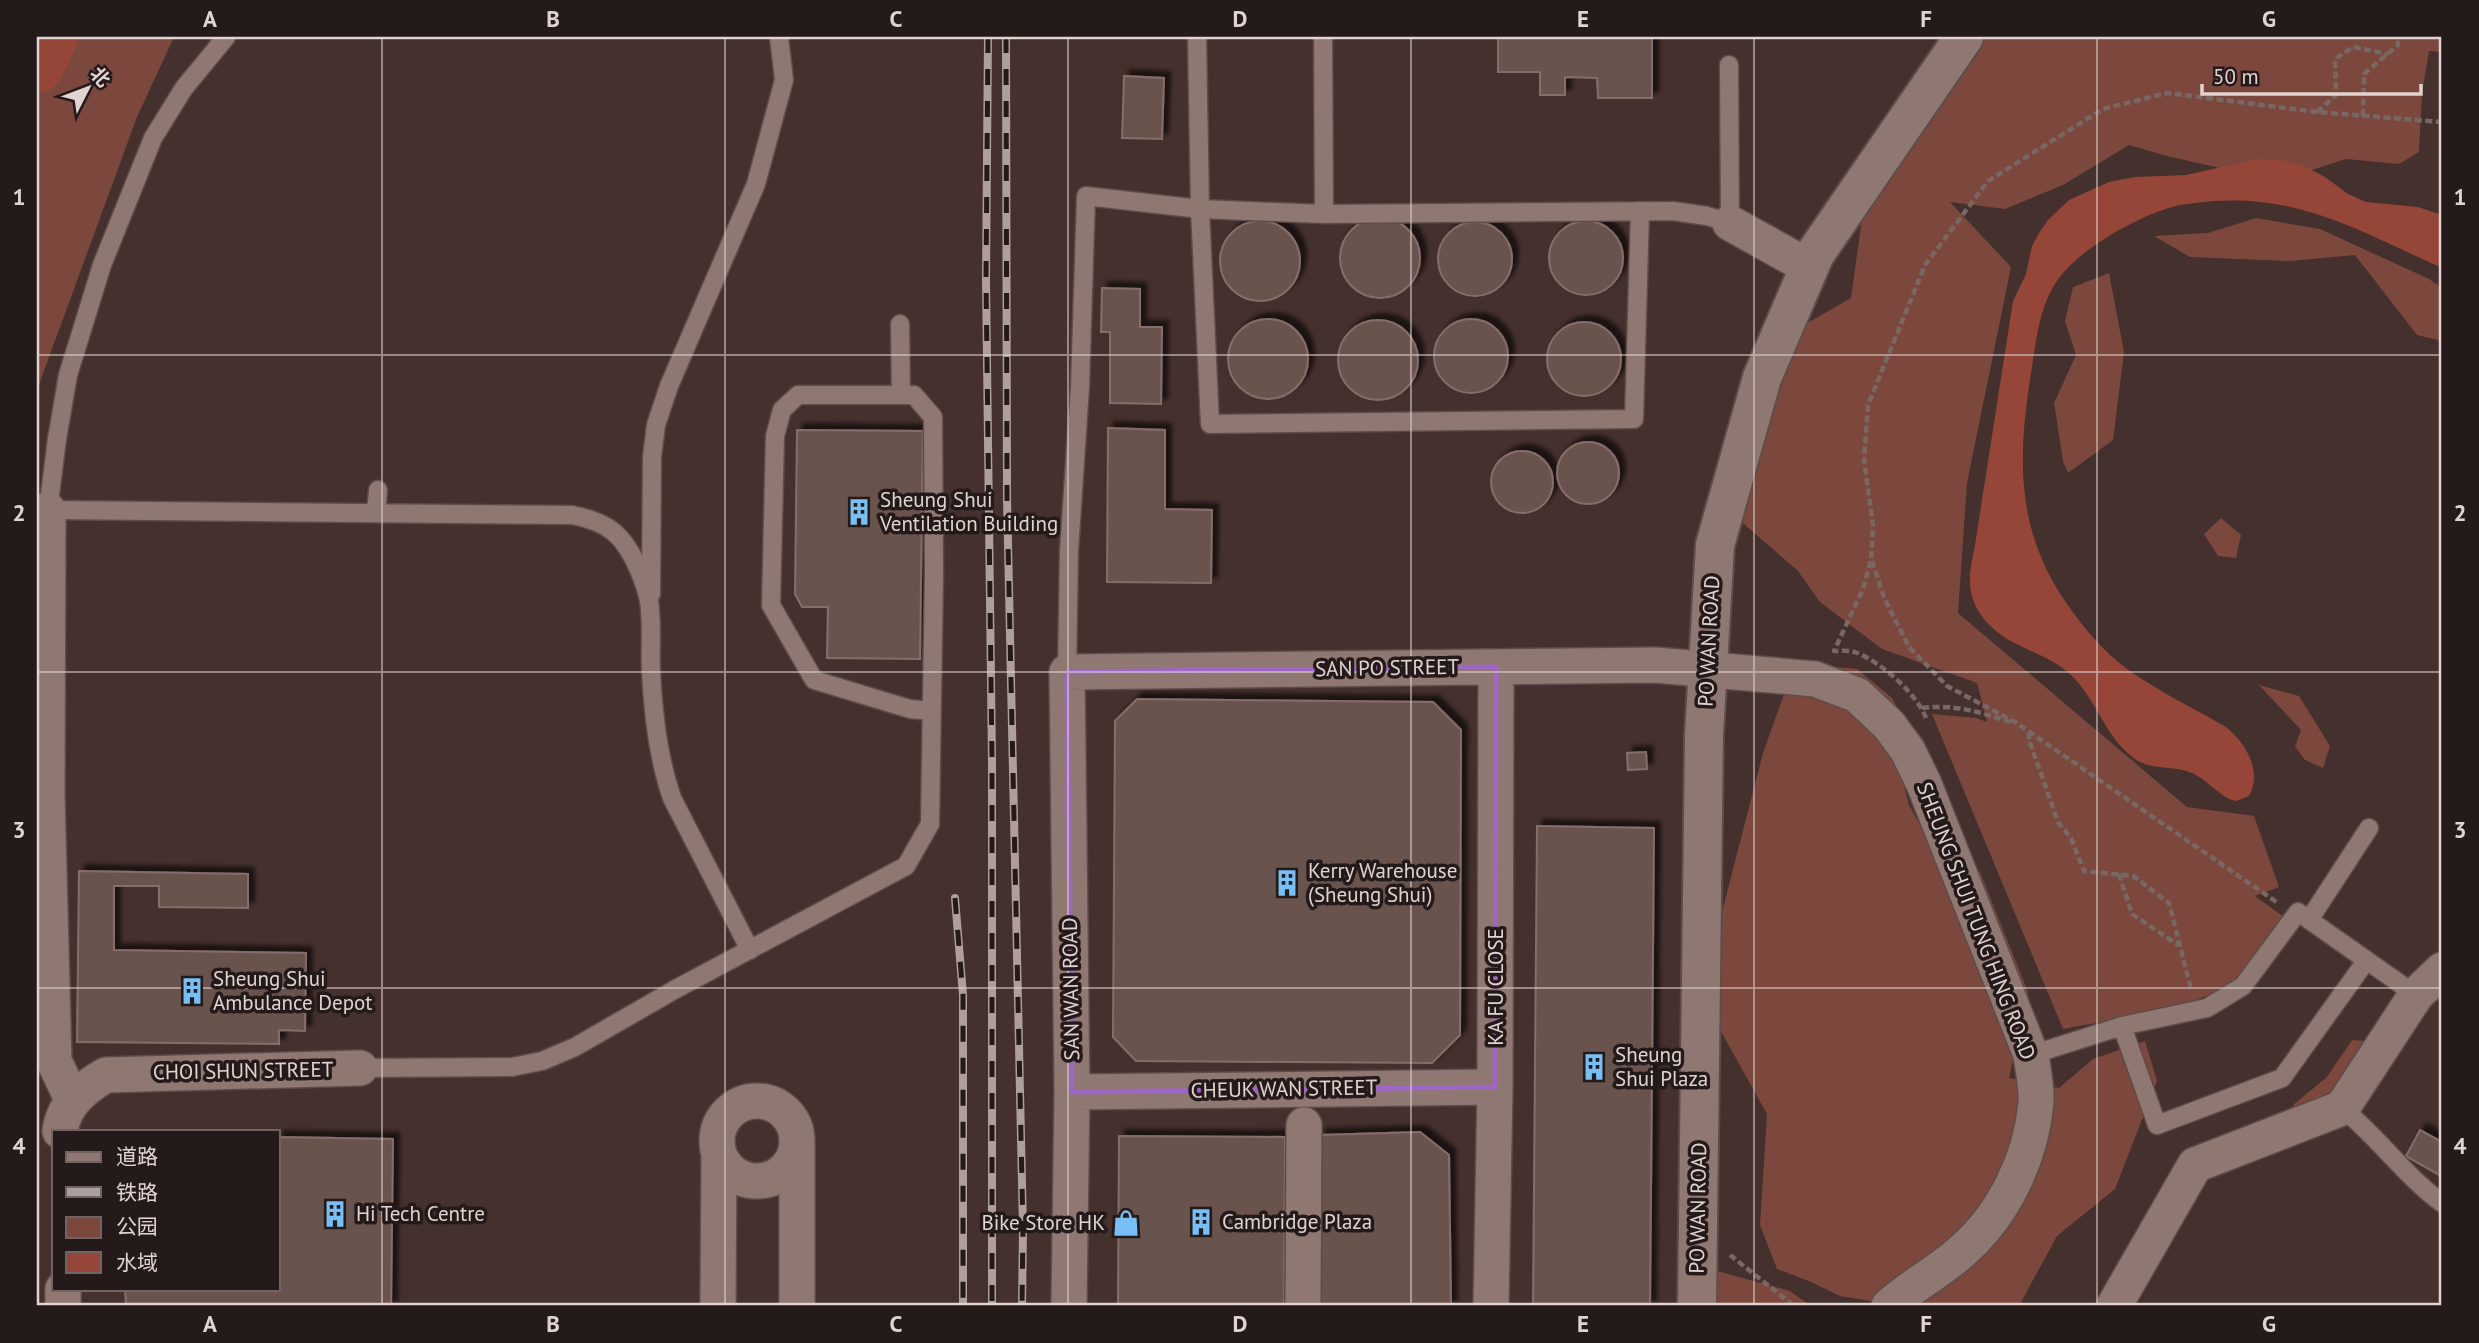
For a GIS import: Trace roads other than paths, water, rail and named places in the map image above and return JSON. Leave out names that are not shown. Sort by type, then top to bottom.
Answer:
[{"type":"street","name":"PO WAN ROAD","points":[[1697,1306],[1704,735],[1715,545],[1762,378],[1815,254],[1963,37]]},
{"type":"street","points":[[1730,223],[1810,267]]},
{"type":"street","points":[[48,510],[47,796],[54,1061],[66,1115]]},
{"type":"street","name":"SAN PO STREET","points":[[1067,672],[1655,665],[1707,668]]},
{"type":"street","name":"KA FU CLOSE","points":[[1491,1306],[1495,1087],[1496,667]]},
{"type":"street","name":"SHEUNG SHUI TUNG HING ROAD","points":[[1707,668],[1815,679],[1857,695],[1889,725],[1908,751],[1924,783],[2031,1055],[2036,1101],[2025,1156],[1998,1212],[1962,1252],[1903,1293],[1889,1306]]},
{"type":"street","name":"SAN WAN ROAD","points":[[1067,672],[1072,1092],[1069,1306]]},
{"type":"street","points":[[2114,1306],[2195,1165],[2342,1108],[2416,995],[2442,970]]},
{"type":"street","name":"CHOI SHUN STREET","points":[[66,1115],[93,1082],[106,1075],[360,1069]]},
{"type":"street","name":"CHEUK WAN STREET","points":[[1072,1092],[1495,1087]]},
{"type":"street","points":[[718,1306],[718,1129],[723,1118],[733,1108],[758,1100],[783,1110],[792,1120],[796,1133],[797,1306]]},
{"type":"street","points":[[1303,1306],[1304,1125]]},
{"type":"street","points":[[719,1156],[726,1168],[736,1176],[749,1181],[762,1181],[775,1178],[785,1170],[793,1159],[797,1146]]},
{"type":"lane","points":[[226,37],[184,88],[153,138],[102,265],[68,375],[48,510],[572,515],[591,519],[612,530],[627,544],[644,582],[650,608]]},
{"type":"lane","points":[[750,950],[672,798],[664,777],[651,671],[652,457],[656,425],[669,386],[755,184],[784,80],[779,37]]},
{"type":"lane","points":[[1197,37],[1200,208],[1210,424],[1634,419],[1640,211]]},
{"type":"lane","points":[[1323,37],[1324,214]]},
{"type":"lane","points":[[1067,672],[1069,551],[1080,387],[1086,196],[1200,208],[1324,214],[1673,211],[1707,216],[1730,223],[1729,65]]},
{"type":"lane","points":[[900,324],[901,395],[798,395],[782,410],[775,436],[771,605],[814,680],[910,709],[931,711]]},
{"type":"lane","name":"CHOI SHUN STREET","points":[[360,1069],[512,1067],[542,1061],[575,1047],[906,866],[930,824],[933,417],[914,395],[901,395]]},
{"type":"lane","points":[[376,513],[378,490]]},
{"type":"lane","points":[[2031,1055],[2122,1026],[2207,1008],[2244,986],[2303,918],[2369,828]]},
{"type":"lane","points":[[2303,918],[2416,995]]},
{"type":"lane","points":[[2122,1026],[2157,1125],[2282,1078],[2366,961]]},
{"type":"lane","points":[[2342,1108],[2374,1136],[2412,1178],[2442,1203]]},
{"type":"water","points":[[2258,159],[2281,160],[2304,166],[2348,194],[2366,202],[2418,207],[2442,215],[2442,268],[2353,228],[2283,205],[2249,201],[2209,202],[2180,205],[2149,215],[2114,233],[2082,255],[2059,278],[2047,298],[2040,320],[2024,429],[2024,488],[2028,517],[2048,573],[2089,633],[2117,661],[2156,688],[2226,727],[2240,741],[2250,758],[2254,777],[2249,796],[2236,801],[2225,797],[2192,773],[2149,765],[2135,759],[2116,740],[2070,674],[2047,658],[2010,641],[1988,624],[1975,603],[1970,579],[2013,301],[2026,274],[2032,246],[2039,233],[2069,200],[2109,182],[2135,177],[2186,175]]},
{"type":"waterway","points":[[37,67],[52,37]]},
{"type":"railway","points":[[988,37],[986,280],[992,760],[992,1306]]},
{"type":"railway","points":[[1006,37],[1007,498],[1023,1229],[1022,1306]]},
{"type":"railway","points":[[955,898],[963,995],[963,1306]]},
{"type":"place","name":"Sheung Shui Ventilation Building","points":[[859,512]]},
{"type":"place","name":"Kerry Warehouse (Sheung Shui)","points":[[1287,883]]},
{"type":"place","name":"Sheung Shui Ambulance Depot","points":[[192,991]]},
{"type":"place","name":"Sheung Shui Plaza","points":[[1594,1067]]},
{"type":"place","name":"Hi Tech Centre","points":[[335,1214]]},
{"type":"place","name":"Cambridge Plaza","points":[[1201,1222]]},
{"type":"place","name":"Bike Store HK","points":[[1126,1223]]}]
